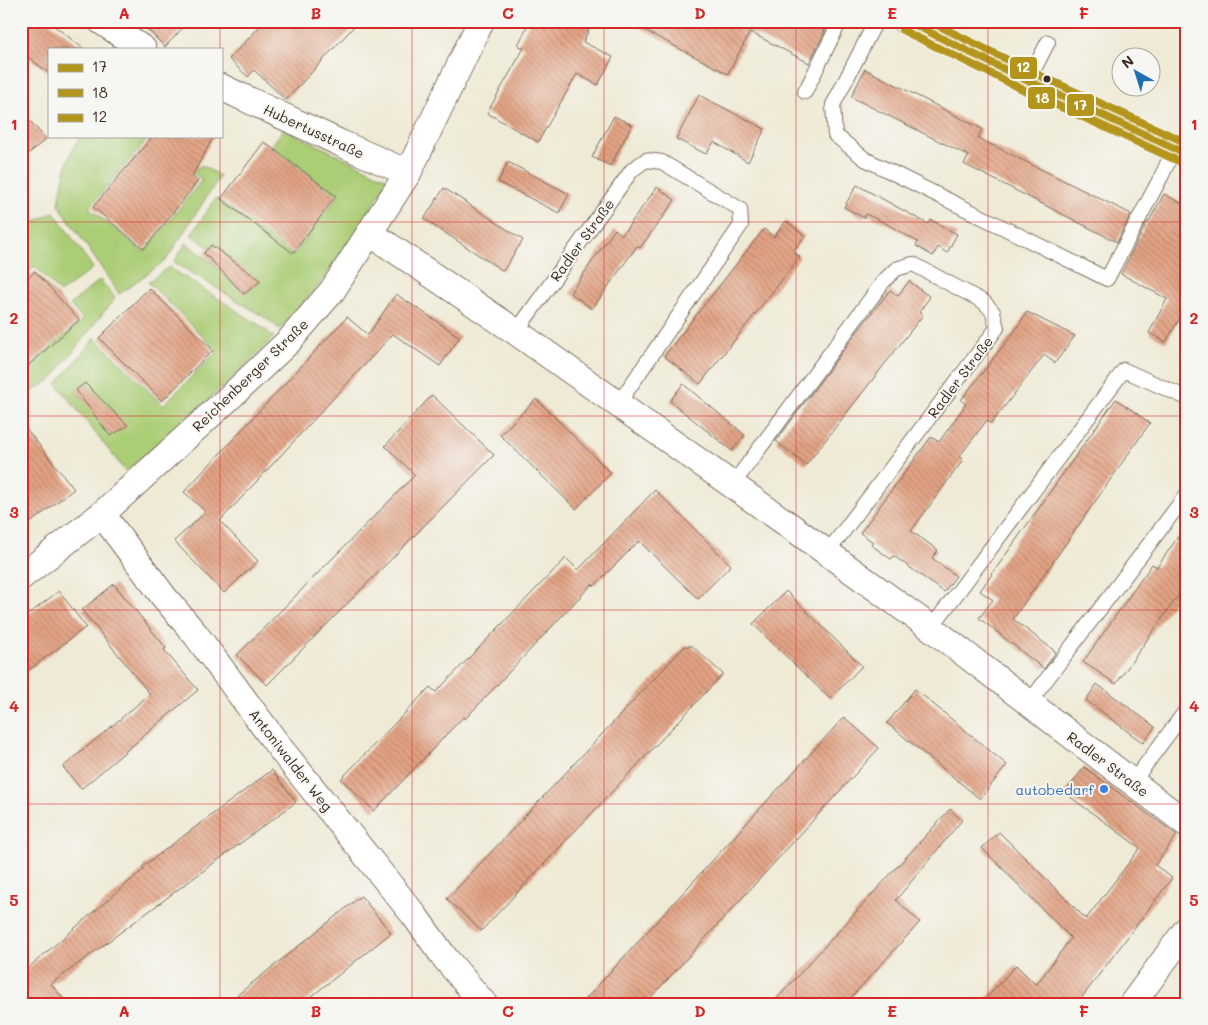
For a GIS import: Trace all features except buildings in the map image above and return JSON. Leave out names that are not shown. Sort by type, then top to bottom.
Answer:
[{"type":"street","points":[[101,21],[141,48]]},
{"type":"street","name":"Reichenberger Straße","points":[[21,578],[102,514],[231,396],[289,341],[332,291],[408,173],[481,21]]},
{"type":"street","points":[[906,21],[1028,81],[1181,151]]},
{"type":"street","name":"Hubertusstraße","points":[[222,87],[408,173]]},
{"type":"street","name":"Radler Straße","points":[[370,233],[516,332],[733,484],[931,628],[1187,824]]},
{"type":"street","name":"Antoniwalder Weg","points":[[102,514],[283,752],[414,915],[445,958],[484,1004]]},
{"type":"street","points":[[1132,1004],[1187,930]]},
{"type":"lane","points":[[805,92],[840,21]]},
{"type":"lane","points":[[876,21],[833,105],[836,135],[865,159],[1107,280],[1162,176],[1181,151]]},
{"type":"lane","points":[[1028,81],[1048,42]]},
{"type":"lane","name":"Radler Straße","points":[[516,332],[632,170],[646,160],[662,162],[740,209],[741,225],[618,404]]},
{"type":"lane","name":"Radler Straße","points":[[733,484],[883,282],[896,269],[913,264],[984,302],[993,312],[997,328],[827,553]]},
{"type":"lane","points":[[931,628],[1124,370],[1187,398]]},
{"type":"lane","points":[[1028,704],[1187,494]]},
{"type":"lane","points":[[1132,782],[1187,710]]},
{"type":"green space","points":[[284,129],[388,179],[361,226],[322,281],[280,329],[264,317],[174,262],[186,243],[213,263],[244,294],[260,281],[223,254],[221,249],[216,246],[210,248],[191,235],[216,198],[293,255],[338,196],[271,146]]},
{"type":"green space","points":[[80,138],[148,138],[89,208],[144,252],[202,180],[193,173],[201,165],[220,176],[166,260],[119,294],[59,205],[69,159]]},
{"type":"green space","points":[[54,212],[93,268],[60,293],[35,266],[21,279],[21,229]]},
{"type":"green space","points":[[169,267],[259,325],[274,337],[223,387],[126,472],[57,384],[95,338],[163,405],[217,351],[148,282]]},
{"type":"green space","points":[[100,280],[115,298],[50,381],[21,397],[21,374],[83,319],[70,305]]},
{"type":"transit line","name":"17","points":[[907,21],[1028,81],[1187,154]]},
{"type":"transit line","name":"12","points":[[929,21],[1032,72],[1187,143]]},
{"type":"transit line","name":"18","points":[[902,30],[1024,90],[1183,163]]},
{"type":"place","name":"autobedarf","points":[[1104,789]]}]
